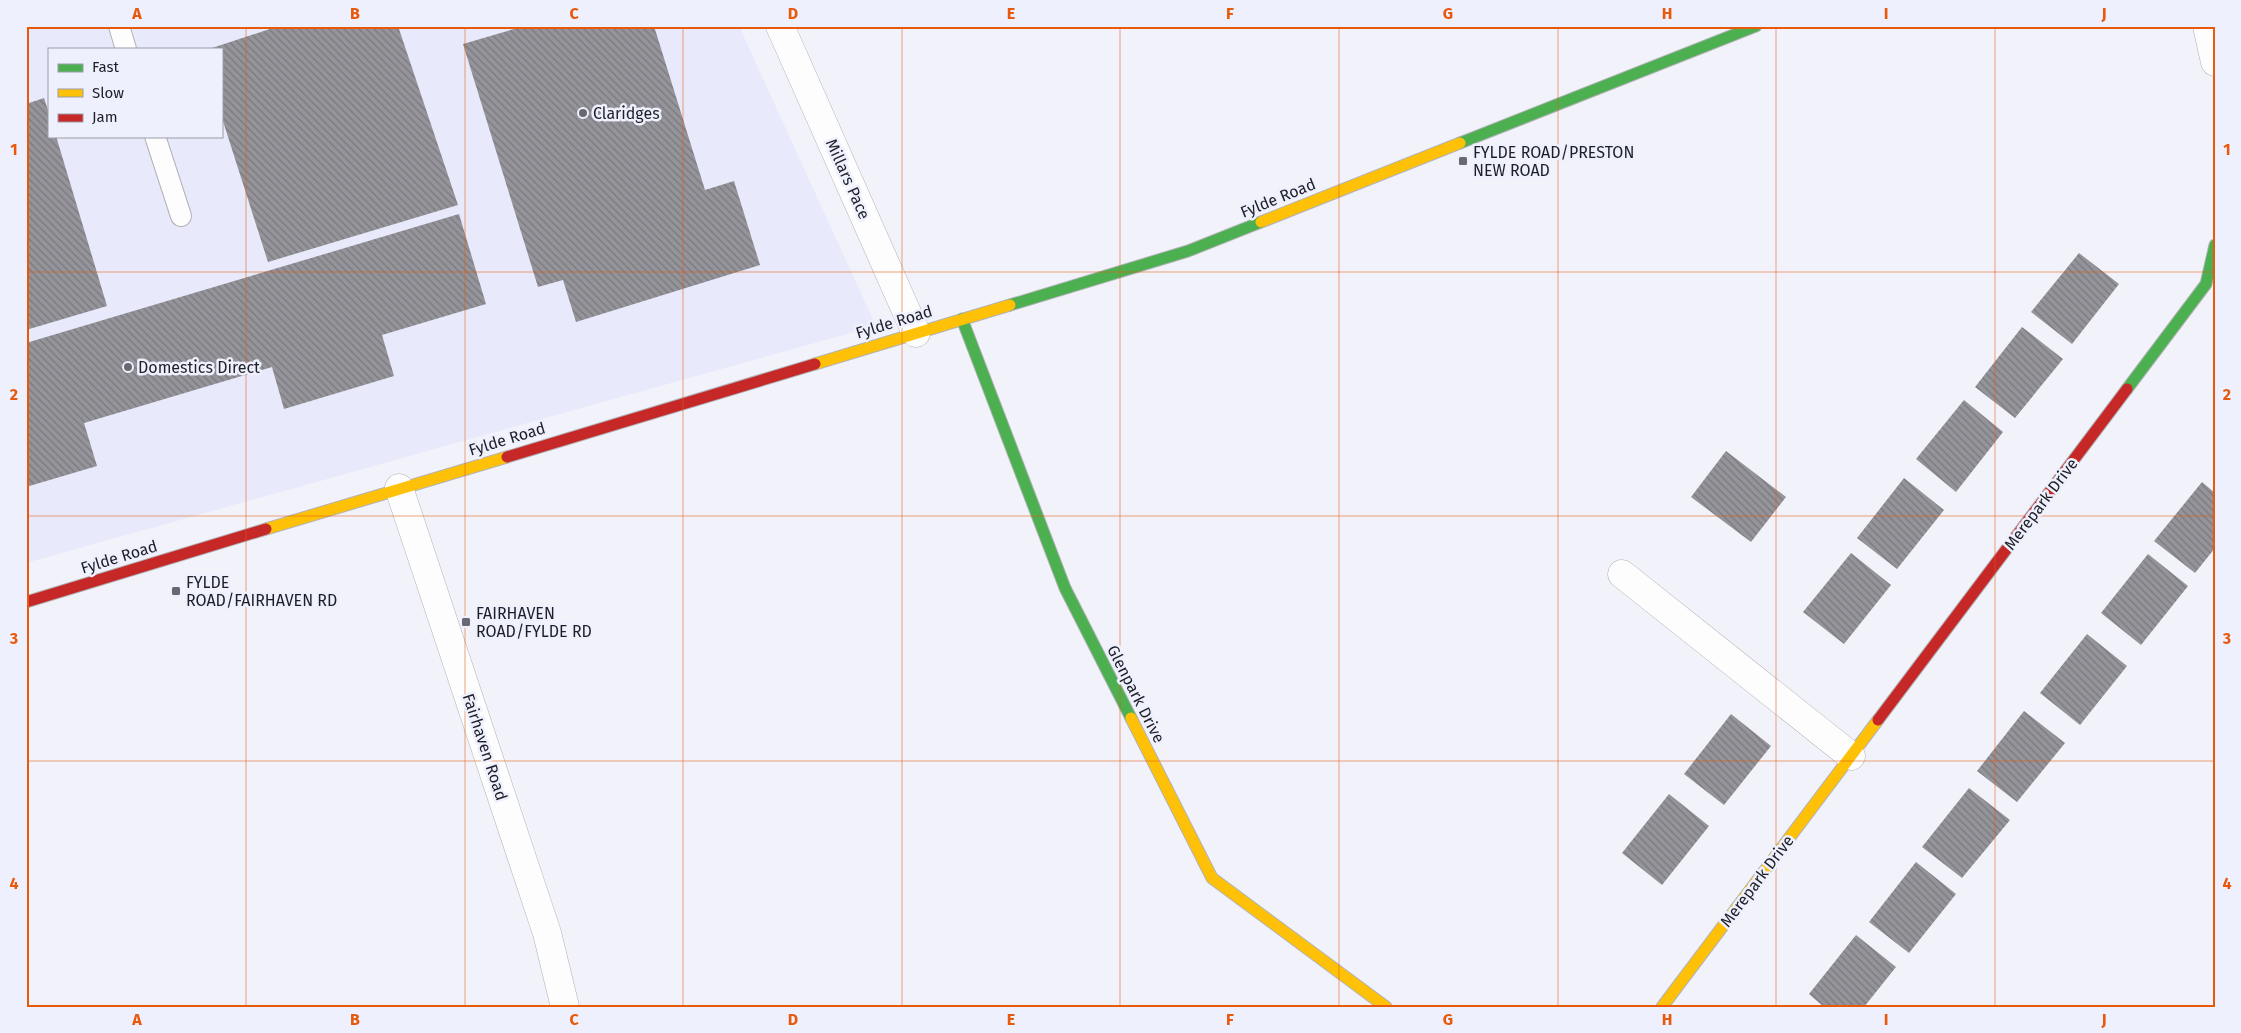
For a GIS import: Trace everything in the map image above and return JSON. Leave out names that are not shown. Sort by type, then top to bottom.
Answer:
[{"type":"street","name":"Millars Pace","points":[[780,26],[916,333]]},
{"type":"street","name":"Fylde Road","points":[[26,602],[1188,251],[1756,26]]},
{"type":"street","points":[[2207,26],[2215,62]]},
{"type":"street","name":"Merepark Drive","points":[[1662,1007],[2206,284],[2215,245]]},
{"type":"street","name":"Glenpark Drive","points":[[962,319],[1065,588],[1212,878],[1386,1007]]},
{"type":"street","name":"Fairhaven Road","points":[[399,488],[547,933],[565,1007]]},
{"type":"street","points":[[1622,574],[1852,756]]},
{"type":"lane","points":[[119,26],[126,48]]},
{"type":"lane","points":[[156,138],[181,216]]},
{"type":"shaded area","points":[[26,26],[739,26],[876,326],[26,563]]},
{"type":"building","points":[[279,26],[398,26],[458,205],[268,262],[222,118],[222,48],[212,48]]},
{"type":"building","name":"Claridges","points":[[524,26],[654,26],[705,190],[734,181],[760,265],[576,322],[563,280],[538,287],[463,44]]},
{"type":"building","points":[[44,98],[48,110],[48,138],[57,138],[107,306],[26,330],[26,104]]},
{"type":"building","points":[[459,214],[486,304],[382,335],[394,376],[284,409],[272,367],[84,423],[97,466],[26,487],[26,343]]},
{"type":"building","points":[[2079,253],[2119,284],[2072,344],[2031,312]]},
{"type":"building","points":[[2022,327],[2063,359],[2015,418],[1975,387]]},
{"type":"building","points":[[1964,400],[2003,432],[1956,492],[1916,459]]},
{"type":"building","points":[[1726,451],[1786,497],[1751,542],[1691,497]]},
{"type":"building","points":[[1904,478],[1944,510],[1897,569],[1857,538]]},
{"type":"building","points":[[2202,482],[2215,493],[2215,548],[2195,573],[2154,541]]},
{"type":"building","points":[[1851,553],[1891,585],[1844,644],[1803,612]]},
{"type":"building","points":[[2148,554],[2188,586],[2141,645],[2101,613]]},
{"type":"building","points":[[2087,634],[2127,666],[2080,725],[2040,693]]},
{"type":"building","points":[[2024,711],[2065,743],[2017,802],[1977,771]]},
{"type":"building","points":[[1731,714],[1771,746],[1724,805],[1684,774]]},
{"type":"building","points":[[1969,788],[2010,820],[1962,878],[1922,847]]},
{"type":"building","points":[[1669,794],[1709,826],[1662,885],[1622,853]]},
{"type":"building","points":[[1916,862],[1956,894],[1909,953],[1869,922]]},
{"type":"building","points":[[1856,935],[1896,967],[1864,1007],[1824,1007],[1809,994]]},
{"type":"traffic: fast","points":[[1460,143],[1756,26]]},
{"type":"traffic: fast","points":[[1010,305],[1188,251],[1261,222]]},
{"type":"traffic: fast","points":[[2127,389],[2206,284],[2215,245]]},
{"type":"traffic: fast","points":[[962,319],[1065,588],[1131,718]]},
{"type":"traffic: slow","points":[[1261,222],[1460,143]]},
{"type":"traffic: slow","points":[[815,364],[1010,305]]},
{"type":"traffic: slow","points":[[266,529],[507,457]]},
{"type":"traffic: slow","points":[[1131,718],[1212,878],[1386,1007]]},
{"type":"traffic: slow","points":[[1662,1007],[1878,720]]},
{"type":"traffic: jam","points":[[507,457],[815,364]]},
{"type":"traffic: jam","points":[[1878,720],[2127,389]]},
{"type":"traffic: jam","points":[[26,602],[266,529]]},
{"type":"place","name":"Claridges","points":[[583,113]]},
{"type":"place","name":"FYLDE ROAD/PRESTON NEW ROAD","points":[[1463,161]]},
{"type":"place","name":"Domestics Direct","points":[[128,367]]},
{"type":"place","name":"FYLDE ROAD/FAIRHAVEN RD","points":[[176,591]]},
{"type":"place","name":"FAIRHAVEN ROAD/FYLDE RD","points":[[466,622]]}]
